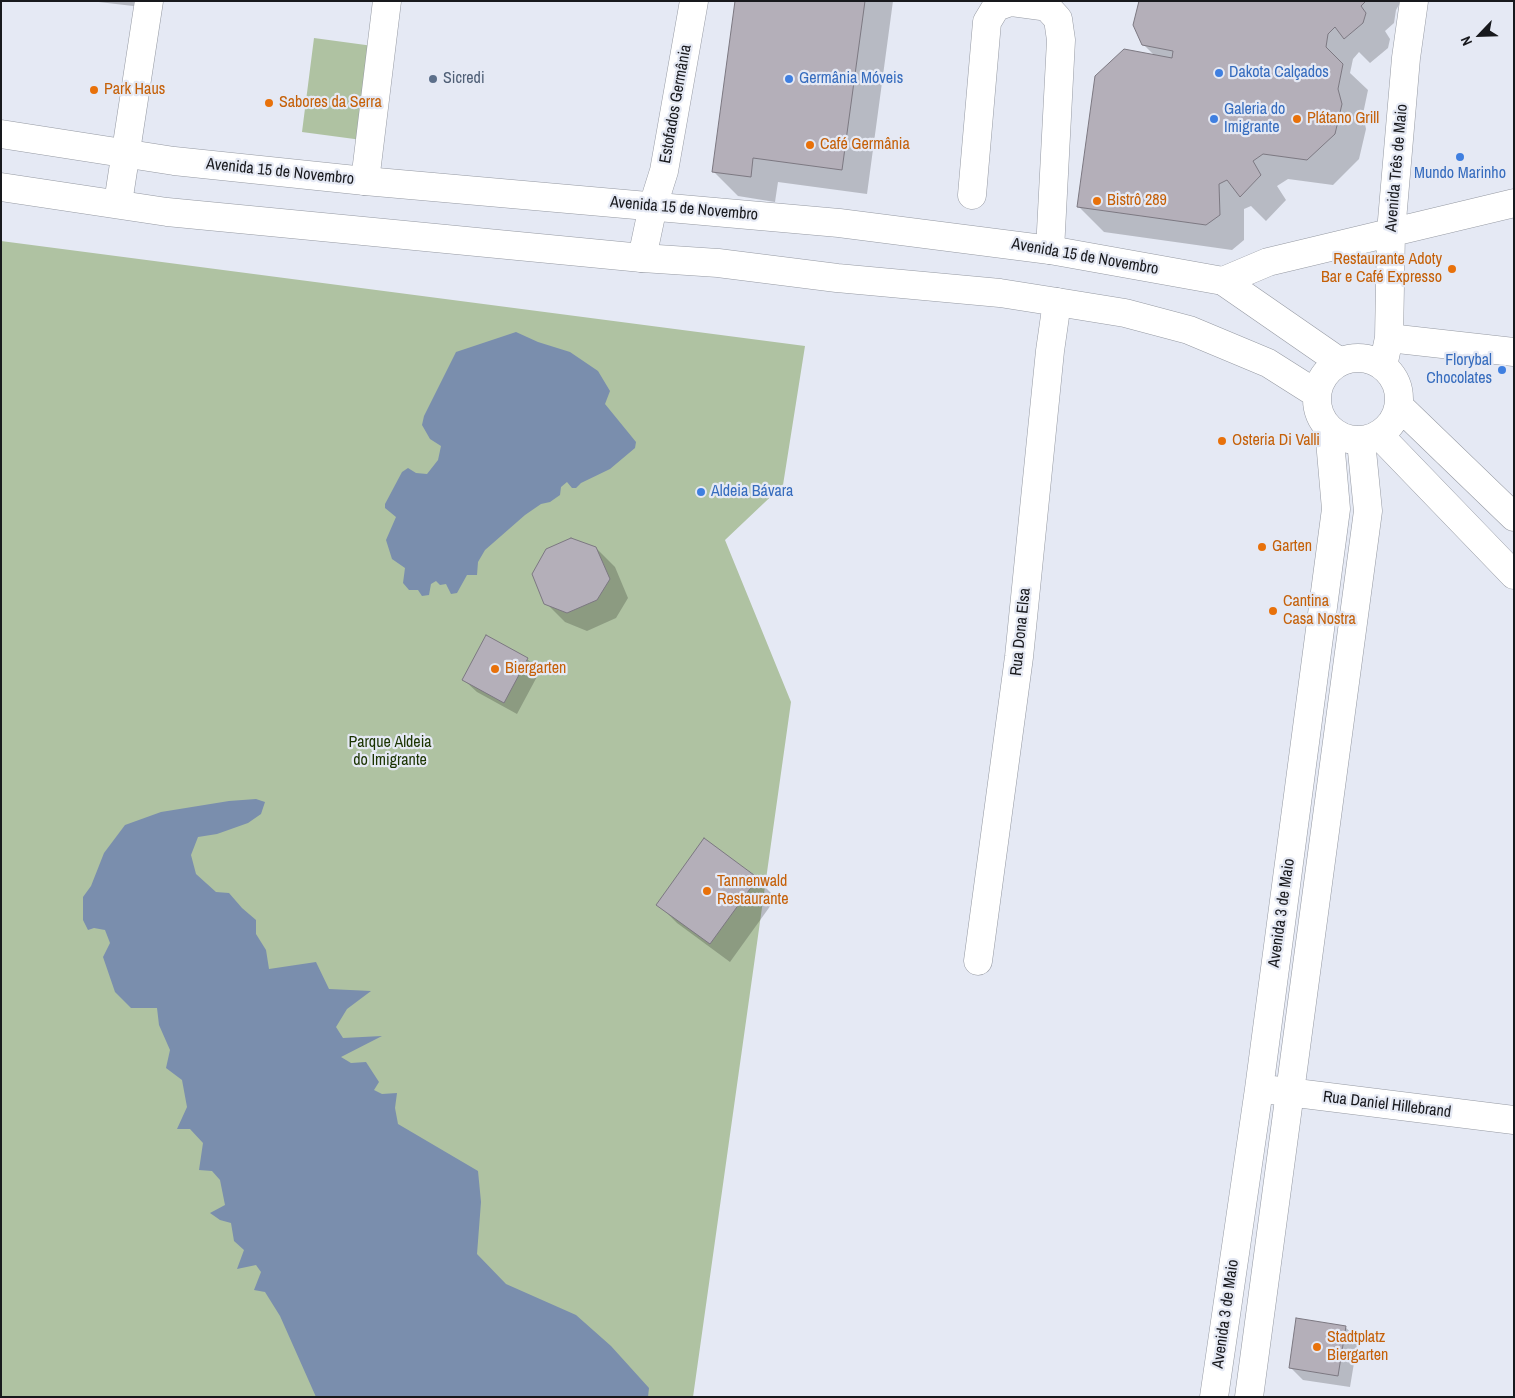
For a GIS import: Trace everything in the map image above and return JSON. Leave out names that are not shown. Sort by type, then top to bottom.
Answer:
[{"type":"street","points":[[118,203],[149,1]]},
{"type":"street","points":[[365,181],[387,1]]},
{"type":"street","name":"Estofados Germânia","points":[[642,258],[653,206],[664,171],[694,1]]},
{"type":"street","name":"Avenida Três de Maio","points":[[1383,366],[1389,338],[1391,232],[1406,58],[1414,1]]},
{"type":"street","points":[[972,194],[987,22],[996,7],[1010,2],[1047,7],[1058,19],[1061,40],[1050,250]]},
{"type":"street","name":"Avenida 15 de Novembro","points":[[1,134],[126,154],[365,181],[840,223],[1050,250],[1223,281],[1340,362]]},
{"type":"street","points":[[1,187],[118,203],[167,212],[642,258],[718,263],[837,278],[1000,293],[1125,313],[1189,330],[1268,363],[1317,394]]},
{"type":"street","points":[[1223,281],[1268,262],[1514,203]]},
{"type":"street","name":"Rua Dona Elsa","points":[[978,961],[1019,657],[1050,351],[1057,302]]},
{"type":"street","points":[[1389,338],[1514,352]]},
{"type":"street","points":[[1351,358],[1368,358],[1383,366],[1394,377],[1399,391],[1399,406],[1393,422],[1370,438],[1349,440],[1329,429],[1322,419],[1317,406],[1320,382],[1327,372],[1340,362],[1351,358]]},
{"type":"street","points":[[1399,406],[1514,517]]},
{"type":"street","name":"Avenida 3 de Maio","points":[[1214,1397],[1259,1088],[1336,509],[1329,429]]},
{"type":"street","points":[[1370,438],[1514,575]]},
{"type":"street","name":"Avenida 3 de Maio","points":[[1249,1397],[1368,510],[1370,438]]},
{"type":"street","name":"Rua Daniel Hillebrand","points":[[1259,1088],[1514,1120]]},
{"type":"green space","points":[[314,38],[373,46],[362,140],[302,132]]},
{"type":"green space","name":"Parque Aldeia do Imigrante","points":[[1,241],[805,346],[783,485],[725,540],[791,702],[693,1397],[1,1397]]},
{"type":"water","points":[[516,332],[538,342],[570,352],[598,371],[610,391],[605,404],[636,442],[635,448],[610,469],[581,483],[576,488],[572,488],[567,482],[561,487],[560,495],[550,502],[541,504],[525,515],[485,550],[478,562],[477,575],[467,575],[457,593],[451,594],[446,584],[440,585],[436,581],[431,584],[429,595],[422,596],[418,590],[409,590],[403,583],[405,568],[392,559],[386,540],[396,517],[385,508],[385,504],[402,472],[408,468],[416,473],[427,474],[438,460],[441,446],[430,439],[422,425],[424,416],[456,352]]},
{"type":"water","points":[[256,799],[265,802],[261,814],[248,823],[217,834],[198,837],[191,855],[196,874],[216,892],[229,893],[256,920],[256,934],[266,950],[269,969],[316,962],[329,989],[371,991],[347,1009],[336,1027],[343,1038],[382,1036],[341,1057],[351,1063],[366,1062],[379,1082],[374,1090],[382,1094],[397,1093],[395,1108],[398,1124],[478,1171],[481,1202],[477,1254],[506,1284],[576,1315],[611,1346],[649,1388],[648,1397],[316,1397],[280,1316],[265,1292],[254,1290],[261,1272],[256,1265],[237,1269],[244,1250],[234,1241],[231,1223],[220,1220],[210,1213],[225,1205],[220,1180],[212,1171],[199,1170],[203,1143],[190,1129],[177,1129],[187,1107],[182,1080],[166,1068],[170,1050],[159,1025],[157,1008],[131,1008],[115,992],[103,957],[110,943],[105,930],[94,928],[88,930],[83,920],[83,897],[91,886],[104,853],[125,825],[161,812],[229,801]]},
{"type":"building","name":"Germânia Móveis","points":[[735,1],[865,1],[842,170],[753,158],[751,177],[712,172]]},
{"type":"building","name":"Galeria do Imigrante","points":[[1139,1],[1366,1],[1361,6],[1366,13],[1363,23],[1344,39],[1335,27],[1328,34],[1326,47],[1343,64],[1338,89],[1342,104],[1335,134],[1307,160],[1263,154],[1253,161],[1261,175],[1240,197],[1227,180],[1219,184],[1220,215],[1206,225],[1077,207],[1095,76],[1124,49],[1172,58],[1173,51],[1142,45],[1133,25]]},
{"type":"building","points":[[571,538],[596,547],[610,579],[597,600],[567,613],[544,604],[532,574],[546,549]]},
{"type":"building","name":"Biergarten","points":[[486,635],[528,658],[504,703],[462,680]]},
{"type":"building","name":"Tannenwald Restaurante","points":[[704,838],[758,878],[710,944],[656,905]]},
{"type":"building","name":"Stadtplatz Biergarten","points":[[1296,1318],[1346,1326],[1338,1376],[1289,1368]]},
{"type":"place","name":"Dakota Calçados","points":[[1219,73]]},
{"type":"place","name":"Sicredi","points":[[433,79]]},
{"type":"place","name":"Germânia Móveis","points":[[789,79]]},
{"type":"place","name":"Park Haus","points":[[94,90]]},
{"type":"place","name":"Sabores da Serra","points":[[269,103]]},
{"type":"place","name":"Galeria do Imigrante","points":[[1214,119]]},
{"type":"place","name":"Plátano Grill","points":[[1297,119]]},
{"type":"place","name":"Café Germânia","points":[[810,145]]},
{"type":"place","name":"Mundo Marinho","points":[[1460,157]]},
{"type":"place","name":"Bistrô 289","points":[[1097,201]]},
{"type":"place","name":"Restaurante Adoty Bar e Café Expresso","points":[[1452,269]]},
{"type":"place","name":"Florybal Chocolates","points":[[1502,370]]},
{"type":"place","name":"Osteria Di Valli","points":[[1222,441]]},
{"type":"place","name":"Aldeia Bávara","points":[[701,492]]},
{"type":"place","name":"Garten","points":[[1262,547]]},
{"type":"place","name":"Cantina Casa Nostra","points":[[1273,611]]},
{"type":"place","name":"Biergarten","points":[[495,669]]},
{"type":"place","name":"Tannenwald Restaurante","points":[[707,891]]},
{"type":"place","name":"Stadtplatz Biergarten","points":[[1317,1347]]}]
